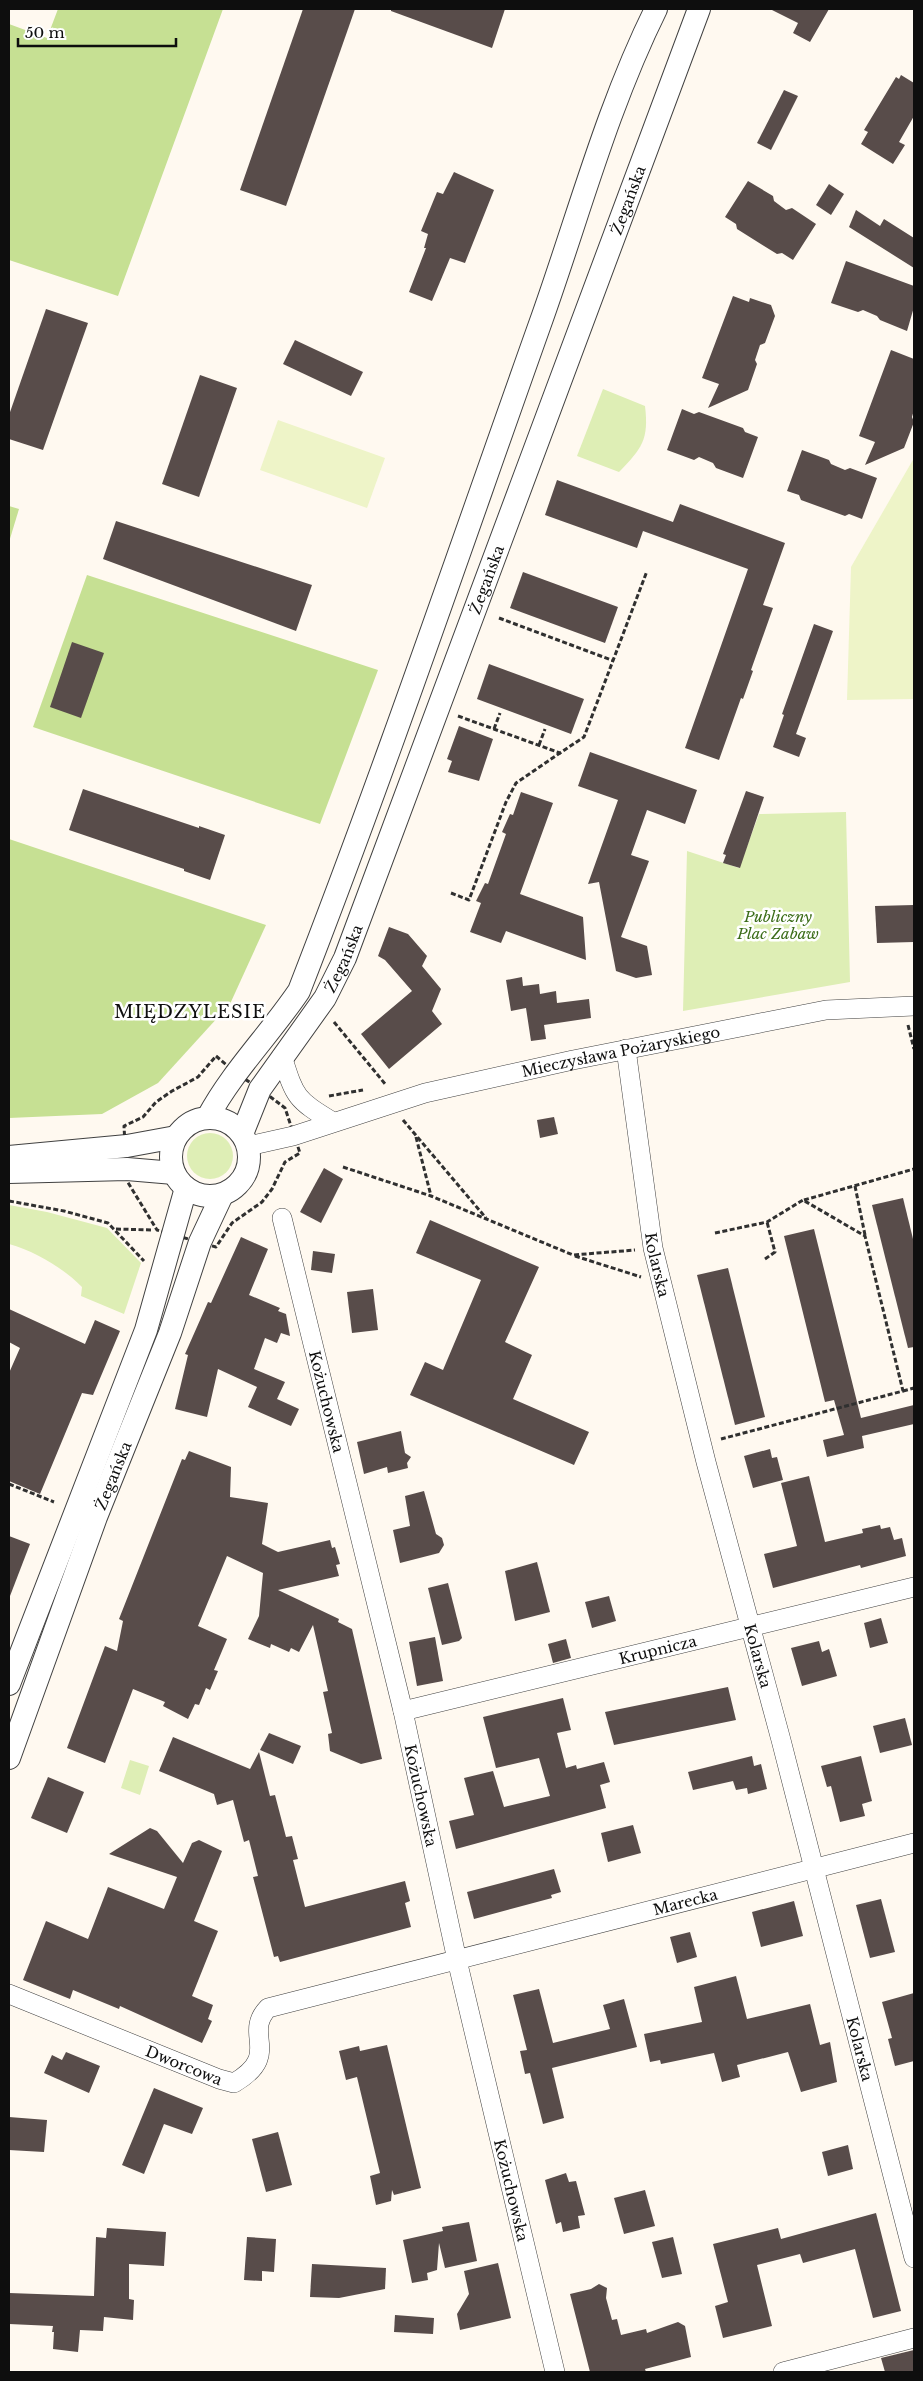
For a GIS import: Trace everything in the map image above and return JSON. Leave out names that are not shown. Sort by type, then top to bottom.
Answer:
[{"type":"street","name":"Żegańska","points":[[208,1118],[219,1097],[299,991],[556,279],[594,158],[618,92],[656,9]]},
{"type":"street","name":"Żegańska","points":[[245,1140],[260,1089],[325,998],[344,958],[699,9]]},
{"type":"street","name":"Mieczysława Pożaryskiego","points":[[245,1140],[293,1136],[454,1085],[626,1049],[826,1010],[914,1006]]},
{"type":"street","name":"Kolarska","points":[[626,1049],[653,1248],[914,2258]]},
{"type":"street","points":[[282,1056],[293,1091],[300,1100],[333,1122]]},
{"type":"street","points":[[9,1172],[127,1169],[180,1181],[203,1196],[222,1194],[241,1181],[247,1170],[249,1158],[245,1140],[227,1122],[208,1118],[190,1123],[176,1137],[170,1155],[180,1181]]},
{"type":"street","points":[[9,1157],[127,1146],[176,1137]]},
{"type":"street","name":"Żegańska","points":[[9,1684],[146,1330],[165,1232],[180,1181]]},
{"type":"street","name":"Żegańska","points":[[9,1758],[96,1517],[170,1333],[200,1242],[222,1194]]},
{"type":"street","name":"Kożuchowska","points":[[282,1218],[403,1711],[457,1960],[555,2372]]},
{"type":"street","name":"Krupnicza","points":[[403,1711],[914,1587]]},
{"type":"street","name":"Marecka","points":[[457,1960],[914,1843]]},
{"type":"street","name":"Dworcowa","points":[[9,1994],[219,2079],[234,2082],[250,2074],[260,2057],[258,2025],[261,2016],[268,2008],[457,1960]]},
{"type":"street","points":[[783,2372],[914,2338]]},
{"type":"path","points":[[451,893],[469,900],[506,802],[516,783],[584,737],[647,571]]},
{"type":"path","points":[[499,618],[614,661]]},
{"type":"path","points":[[494,729],[500,713]]},
{"type":"path","points":[[453,714],[560,753]]},
{"type":"path","points":[[539,745],[545,730]]},
{"type":"path","points":[[334,1022],[386,1084],[378,1086]]},
{"type":"path","points":[[908,1024],[914,1049]]},
{"type":"path","points":[[898,1025],[914,1024]]},
{"type":"path","points":[[116,1229],[165,1232],[216,1247],[232,1223],[262,1202],[272,1189],[284,1162],[300,1153],[285,1108],[237,1074],[216,1056],[198,1077],[156,1102],[143,1117],[124,1126],[127,1146],[127,1181],[165,1232]]},
{"type":"path","points":[[325,1096],[343,1096],[369,1089]]},
{"type":"path","points":[[400,1118],[487,1219]]},
{"type":"path","points":[[416,1136],[431,1196]]},
{"type":"path","points":[[343,1167],[431,1196],[573,1255],[663,1285]]},
{"type":"path","points":[[715,1233],[766,1222],[804,1200],[912,1169],[914,1172]]},
{"type":"path","points":[[855,1186],[865,1236],[903,1391]]},
{"type":"path","points":[[804,1200],[865,1236]]},
{"type":"path","points":[[9,1201],[64,1211],[108,1224],[116,1229],[146,1264]]},
{"type":"path","points":[[262,1202],[266,1207]]},
{"type":"path","points":[[765,1259],[775,1252],[766,1222]]},
{"type":"path","points":[[573,1255],[653,1248]]},
{"type":"path","points":[[703,1443],[914,1388]]},
{"type":"path","points":[[9,1484],[54,1502]]},
{"type":"green space","points":[[58,9],[223,9],[118,296],[9,260],[9,24],[47,38]]},
{"type":"green space","points":[[603,389],[645,406],[646,427],[642,443],[619,472],[577,456]]},
{"type":"green space","points":[[278,420],[385,458],[367,508],[260,470]]},
{"type":"green space","points":[[914,458],[914,699],[847,700],[851,567]]},
{"type":"green space","points":[[9,506],[19,509],[9,542]]},
{"type":"green space","points":[[87,575],[378,670],[320,824],[33,727]]},
{"type":"green space","name":"Publiczny Plac Zabaw","points":[[846,812],[850,982],[683,1011],[687,851],[739,868],[759,814]]},
{"type":"green space","points":[[9,839],[266,925],[230,1004],[158,1083],[102,1114],[9,1118]]},
{"type":"green space","points":[[205,1133],[215,1133],[229,1143],[233,1156],[229,1169],[223,1175],[215,1179],[205,1179],[191,1169],[187,1161],[187,1151],[197,1137]]},
{"type":"green space","points":[[9,1205],[47,1212],[107,1228],[141,1263],[124,1314],[81,1296],[82,1287],[66,1273],[39,1256],[9,1244]]},
{"type":"green space","points":[[130,1760],[149,1766],[140,1795],[121,1788]]},
{"type":"building","points":[[303,9],[355,9],[286,206],[240,190]]},
{"type":"building","points":[[391,9],[505,9],[492,48],[391,11]]},
{"type":"building","points":[[770,9],[829,9],[810,42],[793,33],[798,23]]},
{"type":"building","points":[[901,75],[914,83],[914,116],[899,142],[905,145],[893,164],[861,144],[868,132],[864,130],[896,77],[899,79]]},
{"type":"building","points":[[784,90],[798,96],[771,150],[757,143]]},
{"type":"building","points":[[454,172],[494,190],[465,263],[450,258],[432,301],[409,292],[426,248],[424,248],[428,234],[421,231],[437,192],[443,194]]},
{"type":"building","points":[[748,181],[773,196],[774,201],[786,210],[792,208],[816,224],[793,260],[782,253],[777,254],[737,229],[736,224],[725,217]]},
{"type":"building","points":[[829,184],[844,194],[831,215],[816,205]]},
{"type":"building","points":[[856,210],[880,226],[884,219],[914,238],[914,268],[849,227]]},
{"type":"building","points":[[846,261],[914,286],[914,307],[907,331],[880,320],[877,316],[863,310],[858,312],[831,303]]},
{"type":"building","points":[[733,296],[749,302],[750,298],[771,305],[775,316],[765,343],[760,345],[755,360],[757,364],[748,390],[708,408],[719,384],[702,378]]},
{"type":"building","points":[[46,309],[88,323],[43,450],[9,439],[9,415]]},
{"type":"building","points":[[295,340],[363,372],[351,396],[283,364]]},
{"type":"building","points":[[891,350],[914,359],[914,410],[912,417],[914,422],[904,448],[865,465],[875,442],[859,436]]},
{"type":"building","points":[[200,375],[237,388],[199,497],[162,484]]},
{"type":"building","points":[[682,409],[694,414],[699,412],[743,428],[745,432],[758,437],[743,478],[716,468],[713,463],[699,457],[694,460],[667,450]]},
{"type":"building","points":[[802,450],[829,460],[831,464],[845,470],[850,468],[877,478],[862,519],[849,514],[845,516],[801,500],[799,495],[787,491]]},
{"type":"building","points":[[557,480],[673,522],[680,504],[785,543],[763,605],[773,608],[751,670],[753,671],[743,699],[741,698],[719,760],[685,748],[748,569],[643,531],[637,548],[545,515]]},
{"type":"building","points":[[116,521],[312,585],[296,631],[103,559]]},
{"type":"building","points":[[523,572],[618,607],[605,643],[510,608]]},
{"type":"building","points":[[814,624],[833,631],[796,734],[806,738],[799,757],[773,747],[784,715],[782,714]]},
{"type":"building","points":[[72,642],[104,653],[81,718],[50,707]]},
{"type":"building","points":[[489,664],[584,699],[571,734],[477,699]]},
{"type":"building","points":[[459,726],[493,739],[479,781],[448,772],[452,761],[447,759]]},
{"type":"building","points":[[590,752],[697,790],[685,824],[647,810],[631,855],[649,861],[621,937],[647,946],[652,975],[636,978],[616,971],[599,882],[588,884],[618,800],[578,786]]},
{"type":"building","points":[[83,789],[225,835],[210,880],[184,871],[184,869],[69,830]]},
{"type":"building","points":[[746,791],[764,797],[740,868],[723,863],[726,855],[723,854]]},
{"type":"building","points":[[521,792],[553,803],[520,894],[583,917],[586,960],[506,931],[501,943],[470,932],[481,903],[476,901],[485,883],[488,884],[506,834],[502,832],[510,814],[513,815]]},
{"type":"building","points":[[914,905],[914,942],[877,943],[875,906]]},
{"type":"building","points":[[389,927],[408,934],[427,956],[422,966],[441,989],[432,1011],[442,1024],[389,1069],[361,1034],[412,991],[385,960],[378,956]]},
{"type":"building","points":[[522,977],[523,986],[539,984],[540,994],[556,991],[557,1003],[589,999],[591,1018],[544,1025],[546,1039],[531,1041],[526,1008],[511,1011],[506,980]]},
{"type":"building","points":[[554,1117],[558,1134],[540,1138],[537,1120]]},
{"type":"building","points":[[324,1168],[343,1179],[321,1223],[300,1212]]},
{"type":"building","points":[[903,1198],[914,1243],[914,1347],[908,1348],[872,1205]]},
{"type":"building","points":[[430,1220],[539,1267],[505,1342],[532,1355],[513,1399],[589,1432],[574,1465],[410,1395],[425,1362],[443,1370],[481,1280],[416,1253]]},
{"type":"building","points":[[814,1229],[861,1418],[914,1405],[914,1424],[862,1436],[864,1448],[827,1457],[823,1440],[844,1435],[834,1400],[825,1402],[784,1236]]},
{"type":"building","points":[[241,1237],[268,1249],[249,1295],[280,1308],[278,1311],[286,1314],[290,1336],[281,1333],[277,1343],[265,1338],[254,1369],[285,1382],[277,1399],[299,1409],[291,1426],[248,1407],[257,1387],[218,1369],[207,1417],[175,1409],[188,1355],[185,1354],[208,1302],[211,1303]]},
{"type":"building","points":[[313,1251],[335,1254],[332,1273],[311,1270]]},
{"type":"building","points":[[728,1268],[765,1417],[735,1425],[697,1275]]},
{"type":"building","points":[[373,1289],[378,1330],[352,1333],[347,1292]]},
{"type":"building","points":[[9,1309],[85,1344],[95,1320],[120,1331],[93,1395],[82,1393],[40,1494],[9,1481],[9,1373],[20,1348],[9,1342]]},
{"type":"building","points":[[401,1431],[405,1453],[411,1457],[407,1463],[408,1468],[388,1473],[387,1467],[364,1474],[357,1442]]},
{"type":"building","points":[[770,1449],[772,1458],[777,1457],[783,1480],[753,1488],[744,1456]]},
{"type":"building","points":[[189,1451],[231,1467],[230,1497],[268,1503],[262,1544],[278,1552],[330,1540],[332,1548],[335,1547],[340,1564],[336,1565],[339,1576],[278,1590],[339,1619],[338,1622],[352,1629],[382,1759],[361,1764],[330,1751],[328,1734],[332,1733],[323,1692],[328,1691],[313,1625],[299,1652],[291,1648],[289,1652],[271,1644],[270,1648],[248,1639],[259,1616],[263,1573],[227,1556],[198,1626],[227,1639],[214,1670],[218,1671],[210,1690],[206,1688],[199,1705],[195,1704],[188,1719],[163,1706],[165,1702],[133,1689],[105,1763],[67,1748],[105,1646],[117,1651],[123,1621],[119,1619],[182,1459],[185,1460]]},
{"type":"building","points":[[809,1476],[825,1542],[863,1533],[862,1529],[880,1525],[881,1529],[890,1527],[894,1540],[902,1538],[906,1556],[861,1568],[860,1565],[773,1588],[764,1554],[797,1546],[781,1483]]},
{"type":"building","points":[[424,1491],[436,1534],[442,1538],[444,1545],[439,1553],[400,1563],[393,1530],[410,1526],[405,1496]]},
{"type":"building","points":[[9,1536],[30,1544],[10,1596],[9,1595]]},
{"type":"building","points":[[537,1562],[550,1612],[515,1621],[505,1571]]},
{"type":"building","points":[[448,1583],[462,1638],[459,1641],[442,1645],[428,1588]]},
{"type":"building","points":[[609,1596],[616,1621],[592,1628],[585,1602]]},
{"type":"building","points":[[881,1618],[888,1643],[870,1648],[864,1623]]},
{"type":"building","points":[[435,1637],[443,1681],[417,1686],[409,1642]]},
{"type":"building","points":[[566,1639],[571,1658],[553,1663],[548,1644]]},
{"type":"building","points":[[819,1641],[822,1652],[829,1649],[837,1676],[802,1686],[791,1648]]},
{"type":"building","points":[[728,1687],[736,1720],[614,1745],[605,1712]]},
{"type":"building","points":[[563,1698],[571,1730],[557,1733],[566,1768],[576,1765],[577,1769],[604,1762],[610,1782],[600,1785],[606,1808],[456,1849],[449,1821],[474,1815],[464,1778],[493,1771],[504,1807],[550,1796],[539,1758],[496,1768],[483,1717]]},
{"type":"building","points":[[905,1718],[912,1745],[880,1753],[873,1726]]},
{"type":"building","points":[[269,1733],[301,1746],[293,1764],[260,1750]]},
{"type":"building","points":[[173,1737],[250,1769],[259,1752],[270,1796],[275,1795],[286,1837],[292,1836],[298,1859],[293,1860],[305,1907],[405,1881],[410,1901],[405,1903],[411,1927],[280,1962],[278,1956],[274,1957],[253,1877],[258,1876],[249,1840],[244,1842],[233,1800],[217,1805],[214,1794],[159,1771]]},
{"type":"building","points":[[752,1756],[754,1766],[761,1764],[767,1789],[748,1794],[747,1788],[736,1790],[733,1781],[693,1790],[688,1772]]},
{"type":"building","points":[[861,1756],[872,1801],[862,1804],[865,1816],[840,1822],[831,1786],[827,1787],[821,1766]]},
{"type":"building","points":[[48,1777],[84,1792],[67,1833],[31,1818]]},
{"type":"building","points":[[633,1825],[641,1853],[608,1862],[601,1833]]},
{"type":"building","points":[[150,1828],[157,1831],[183,1863],[192,1843],[199,1840],[222,1851],[194,1921],[218,1931],[192,1996],[213,2005],[208,2019],[212,2021],[202,2043],[120,2006],[119,2009],[73,1990],[70,1999],[23,1980],[46,1921],[88,1939],[108,1887],[164,1909],[177,1877],[109,1854]]},
{"type":"building","points":[[554,1869],[561,1892],[551,1895],[552,1898],[474,1919],[467,1892]]},
{"type":"building","points":[[881,1899],[895,1952],[870,1958],[856,1905]]},
{"type":"building","points":[[794,1901],[803,1936],[761,1947],[752,1912]]},
{"type":"building","points":[[690,1932],[697,1957],[677,1963],[670,1937]]},
{"type":"building","points":[[736,1976],[747,2019],[810,2004],[820,2045],[830,2042],[837,2082],[801,2092],[788,2052],[737,2065],[740,2077],[722,2082],[714,2053],[661,2064],[660,2060],[650,2062],[644,2034],[702,2022],[694,1987]]},
{"type":"building","points":[[539,1989],[553,2043],[610,2029],[603,2005],[624,1999],[637,2047],[552,2068],[564,2118],[543,2124],[530,2073],[525,2074],[520,2051],[527,2050],[513,1995]]},
{"type":"building","points":[[914,1993],[914,2061],[895,2066],[888,2039],[892,2038],[882,2002]]},
{"type":"building","points":[[387,2045],[421,2188],[394,2195],[392,2190],[391,2201],[376,2205],[370,2176],[380,2173],[357,2077],[346,2080],[339,2051],[359,2046],[360,2051]]},
{"type":"building","points":[[66,2052],[100,2066],[89,2093],[44,2073],[52,2055],[62,2060]]},
{"type":"building","points":[[154,2088],[203,2108],[192,2134],[164,2124],[144,2174],[122,2165]]},
{"type":"building","points":[[9,2117],[47,2120],[44,2152],[9,2150]]},
{"type":"building","points":[[278,2132],[292,2185],[266,2192],[252,2139]]},
{"type":"building","points":[[848,2145],[853,2169],[828,2176],[822,2152]]},
{"type":"building","points":[[566,2173],[569,2182],[576,2181],[585,2215],[578,2216],[580,2228],[563,2232],[561,2222],[556,2224],[545,2180]]},
{"type":"building","points":[[645,2190],[655,2226],[624,2234],[614,2198]]},
{"type":"building","points":[[876,2213],[901,2311],[873,2318],[855,2249],[803,2263],[800,2254],[757,2265],[772,2326],[723,2338],[715,2306],[728,2302],[713,2244],[778,2228],[781,2239]]},
{"type":"building","points":[[469,2222],[477,2261],[445,2268],[439,2243],[437,2270],[427,2273],[428,2280],[412,2283],[403,2240],[443,2231],[442,2227]]},
{"type":"building","points":[[107,2228],[166,2232],[164,2266],[129,2264],[129,2299],[134,2300],[133,2320],[104,2317],[103,2331],[80,2330],[78,2352],[53,2349],[53,2326],[9,2324],[9,2293],[94,2296],[96,2237],[106,2238]]},
{"type":"building","points":[[247,2237],[276,2239],[274,2272],[262,2271],[262,2281],[244,2280]]},
{"type":"building","points":[[673,2237],[682,2274],[662,2278],[652,2242]]},
{"type":"building","points":[[498,2263],[511,2318],[460,2330],[457,2314],[469,2294],[464,2271]]},
{"type":"building","points":[[312,2264],[386,2268],[385,2289],[339,2298],[310,2297]]},
{"type":"building","points":[[599,2284],[607,2288],[606,2298],[612,2320],[617,2319],[621,2335],[646,2329],[647,2333],[678,2322],[685,2326],[691,2357],[645,2369],[646,2372],[590,2372],[570,2294],[591,2289]]},
{"type":"building","points":[[395,2315],[434,2318],[433,2334],[394,2332]]},
{"type":"building","points":[[914,2350],[914,2372],[885,2372],[881,2358]]},
{"type":"district","name":"MIĘDZYLESIE","points":[[190,1012]]}]
